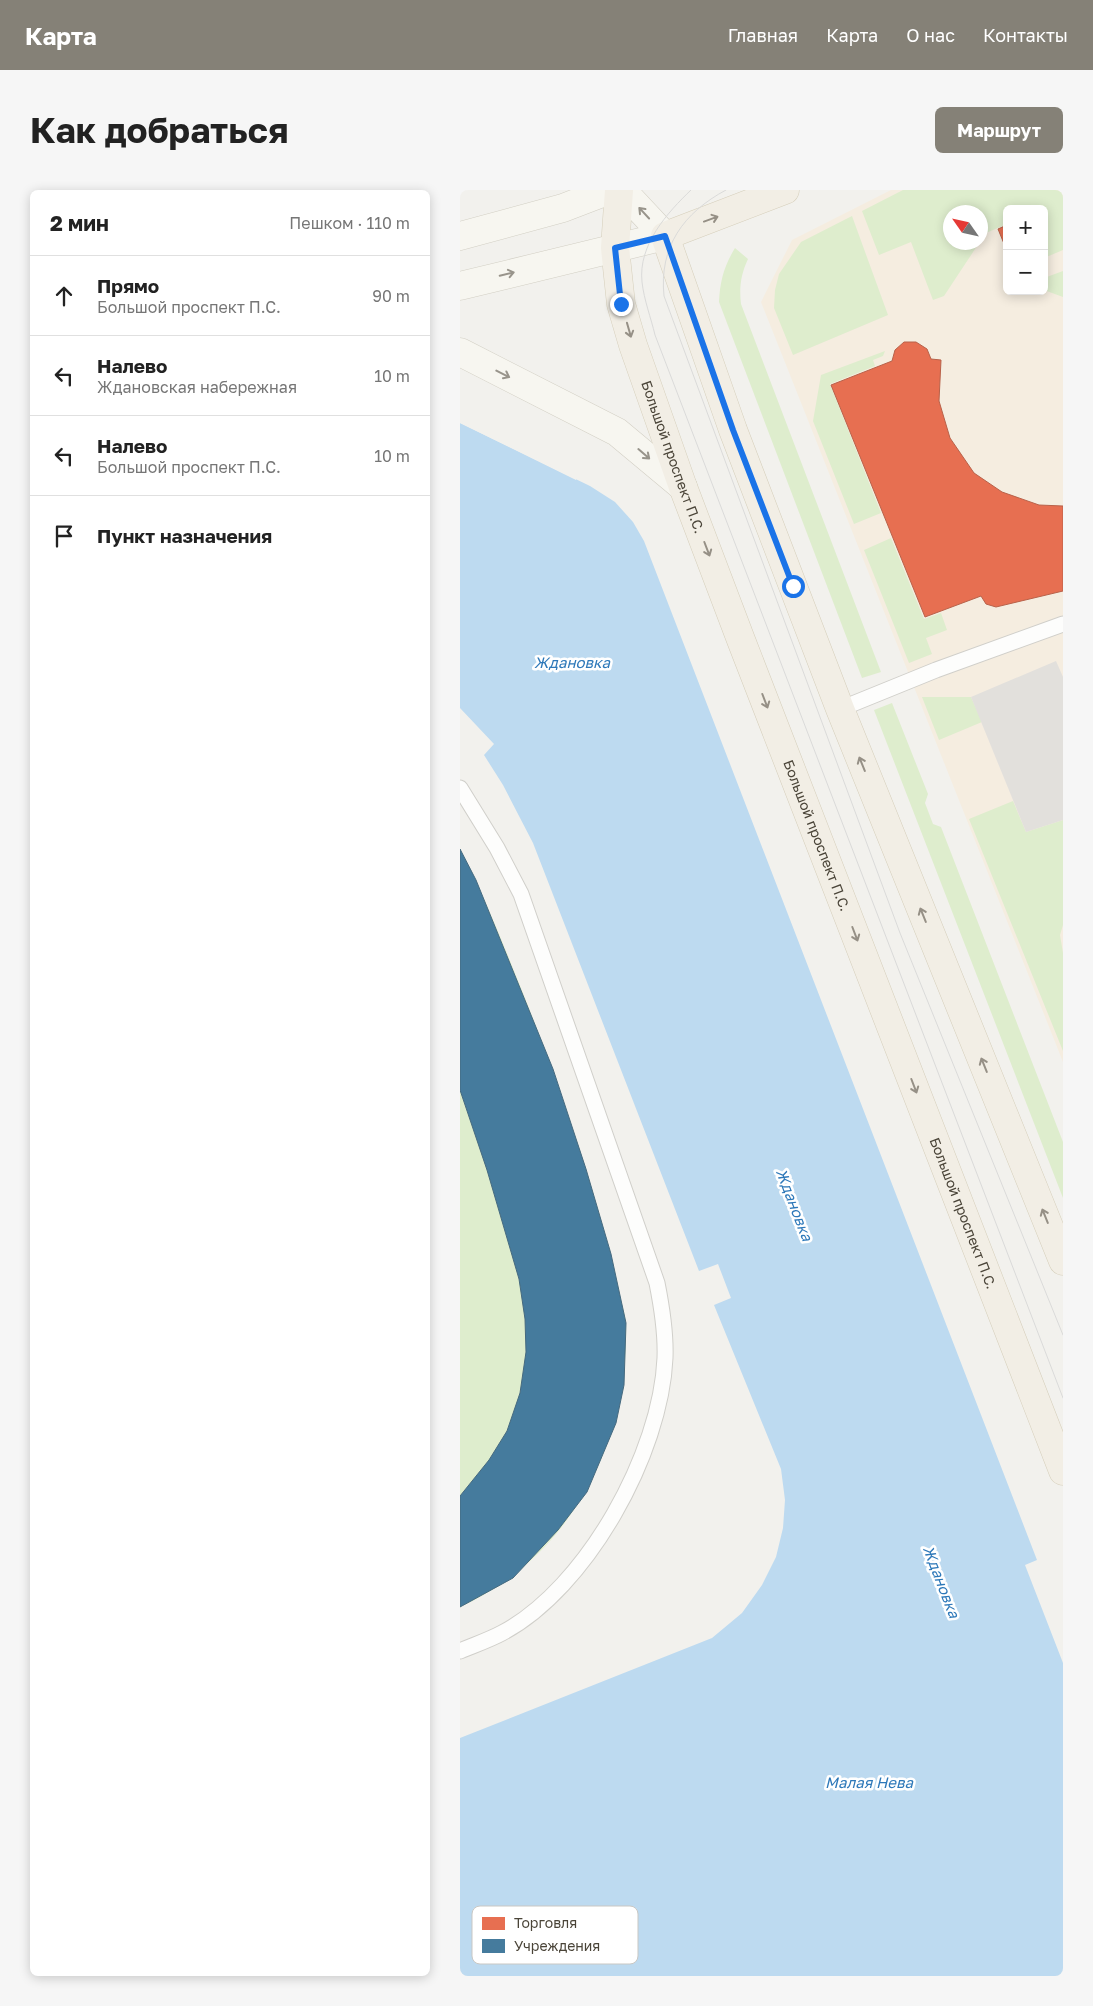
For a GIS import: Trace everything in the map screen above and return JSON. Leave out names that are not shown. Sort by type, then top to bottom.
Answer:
[{"type":"main road","points":[[460,236],[563,208],[610,190]]},
{"type":"main road","name":"Большой проспект П.С.","points":[[620,190],[665,236],[733,430],[840,709],[1063,1261]]},
{"type":"main road","name":"Большой проспект П.С.","points":[[620,190],[615,248],[621,304],[633,345],[683,487],[1063,1471]]},
{"type":"main road","points":[[460,286],[665,236],[785,190]]},
{"type":"main road","points":[[460,352],[617,432],[683,487]]},
{"type":"lane","points":[[840,709],[936,670],[1063,624]]},
{"type":"lane","points":[[460,788],[497,848],[521,894],[657,1283],[665,1321],[665,1360],[654,1421],[643,1454],[626,1492],[590,1551],[560,1588],[532,1612],[503,1633],[460,1651]]},
{"type":"shaded area","points":[[891,190],[1063,190],[1063,1062],[761,302],[792,240]]},
{"type":"shaded area","points":[[1056,661],[1063,677],[1063,820],[1026,832],[971,697]]},
{"type":"green space","points":[[903,190],[1063,190],[1063,250],[1048,256],[1048,205],[1003,205],[1003,226],[988,232],[988,205],[943,205],[943,250],[974,250],[944,296],[933,300],[911,242],[879,255],[862,211]]},
{"type":"green space","points":[[852,216],[888,315],[793,355],[774,308],[775,290],[779,274],[801,242]]},
{"type":"green space","points":[[735,248],[748,259],[741,281],[741,304],[881,672],[862,678],[719,302],[723,274]]},
{"type":"green space","points":[[1063,271],[1063,297],[1048,291],[1048,277]]},
{"type":"green space","points":[[885,351],[883,356],[873,360],[875,366],[830,384],[881,513],[854,524],[813,421],[821,375]]},
{"type":"green space","points":[[891,538],[924,619],[941,613],[947,630],[926,638],[932,654],[909,663],[864,550]]},
{"type":"green space","points":[[922,697],[971,697],[982,722],[939,740]]},
{"type":"green space","points":[[892,703],[928,794],[925,803],[933,824],[941,827],[1063,1142],[1063,1198],[874,710]]},
{"type":"green space","points":[[1013,801],[1026,832],[1063,820],[1063,925],[1060,935],[1063,953],[1063,1051],[969,819]]},
{"type":"green space","points":[[460,849],[502,942],[565,1105],[605,1233],[626,1325],[624,1369],[617,1412],[604,1453],[585,1492],[562,1527],[533,1559],[499,1586],[460,1607]]},
{"type":"water","points":[[460,423],[590,486],[615,502],[633,522],[644,541],[1037,1560],[1025,1565],[1063,1663],[1063,1976],[460,1976],[460,1738],[712,1638],[742,1613],[762,1585],[776,1557],[783,1528],[785,1500],[781,1469],[714,1305],[731,1298],[718,1264],[699,1271],[533,843],[503,785],[484,755],[494,744],[460,708]]},
{"type":"pier","points":[[460,420],[577,477],[576,480],[460,423]]},
{"type":"building: Торговля","points":[[1003,227],[1003,241],[998,229]]},
{"type":"building: Торговля","points":[[904,342],[916,342],[927,349],[931,359],[941,360],[939,401],[950,438],[974,473],[1002,492],[1039,505],[1063,506],[1063,591],[996,607],[986,604],[981,596],[925,617],[831,385],[892,361],[895,350]]},
{"type":"building: Учреждения","points":[[460,849],[476,880],[553,1069],[586,1169],[611,1254],[626,1323],[624,1385],[616,1423],[587,1492],[558,1530],[513,1578],[460,1607],[460,1496],[489,1460],[507,1431],[520,1393],[526,1352],[525,1319],[519,1279],[487,1170],[460,1090]]},
{"type":"tram line","points":[[691,190],[664,219],[649,243],[645,255],[642,268],[642,282],[655,335],[1063,1398]]},
{"type":"tram line","points":[[726,190],[697,209],[677,233],[670,247],[666,262],[663,278],[664,296],[900,933],[1063,1335]]},
{"type":"route","points":[[621,304],[615,248],[665,236],[733,430],[793,586]]},
{"type":"water label","name":"Ждановка","points":[[572,663]]},
{"type":"water label","name":"Ждановка","points":[[794,1205]]},
{"type":"water label","name":"Ждановка","points":[[941,1582]]},
{"type":"water label","name":"Малая Нева","points":[[869,1783]]}]
